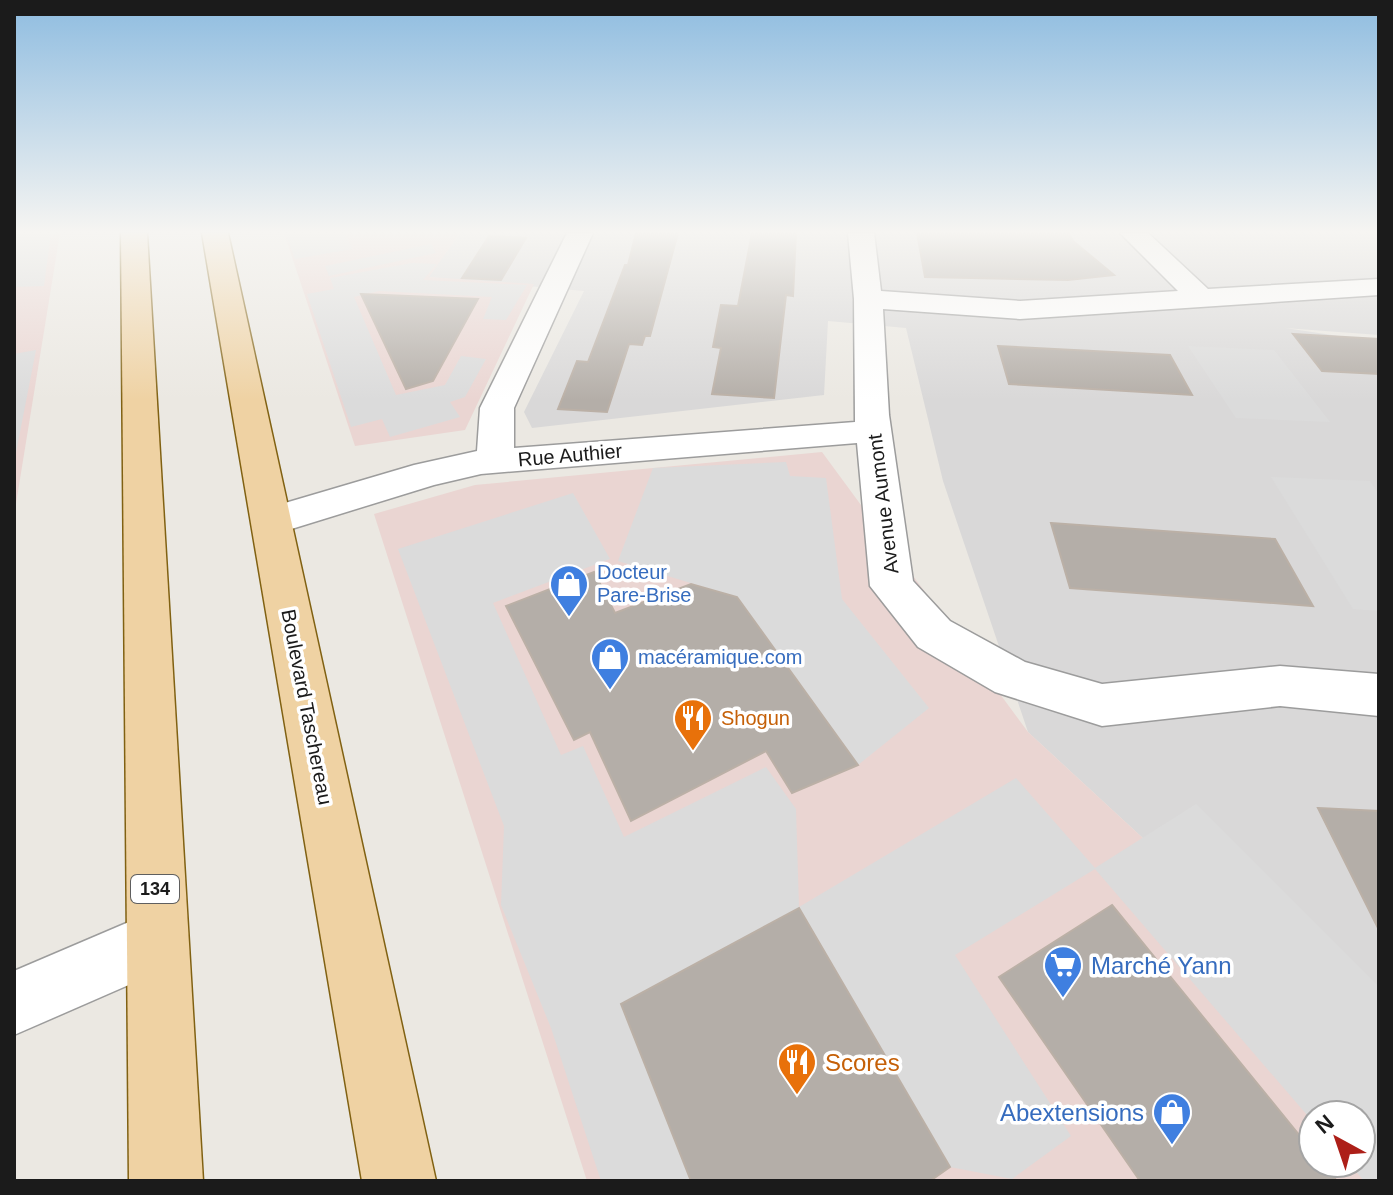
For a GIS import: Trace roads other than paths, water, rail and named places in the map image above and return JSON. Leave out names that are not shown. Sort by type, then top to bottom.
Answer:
[{"type":"main road","name":"134","points":[[136,289],[166,1181]]},
{"type":"main road","name":"Boulevard Taschereau","points":[[226,289],[399,1181]]},
{"type":"street","points":[[495,461],[497,408],[554,289]]},
{"type":"street","name":"Avenue Aumont","points":[[867,289],[875,431],[892,586],[934,634],[1012,678],[1102,705],[1280,686],[1379,695]]},
{"type":"street","points":[[1191,289],[1203,300]]},
{"type":"street","points":[[868,299],[1020,310],[1355,289]]},
{"type":"street","name":"Rue Authier","points":[[272,521],[427,474],[495,461],[875,431]]},
{"type":"street","points":[[14,1003],[157,941]]},
{"type":"place","name":"Docteur Pare-Brise","points":[[569,618]]},
{"type":"place","name":"macéramique.com","points":[[610,691]]},
{"type":"place","name":"Shogun","points":[[693,752]]},
{"type":"place","name":"Marché Yann","points":[[1063,999]]},
{"type":"place","name":"Scores","points":[[797,1096]]},
{"type":"place","name":"Abextensions","points":[[1172,1146]]}]
